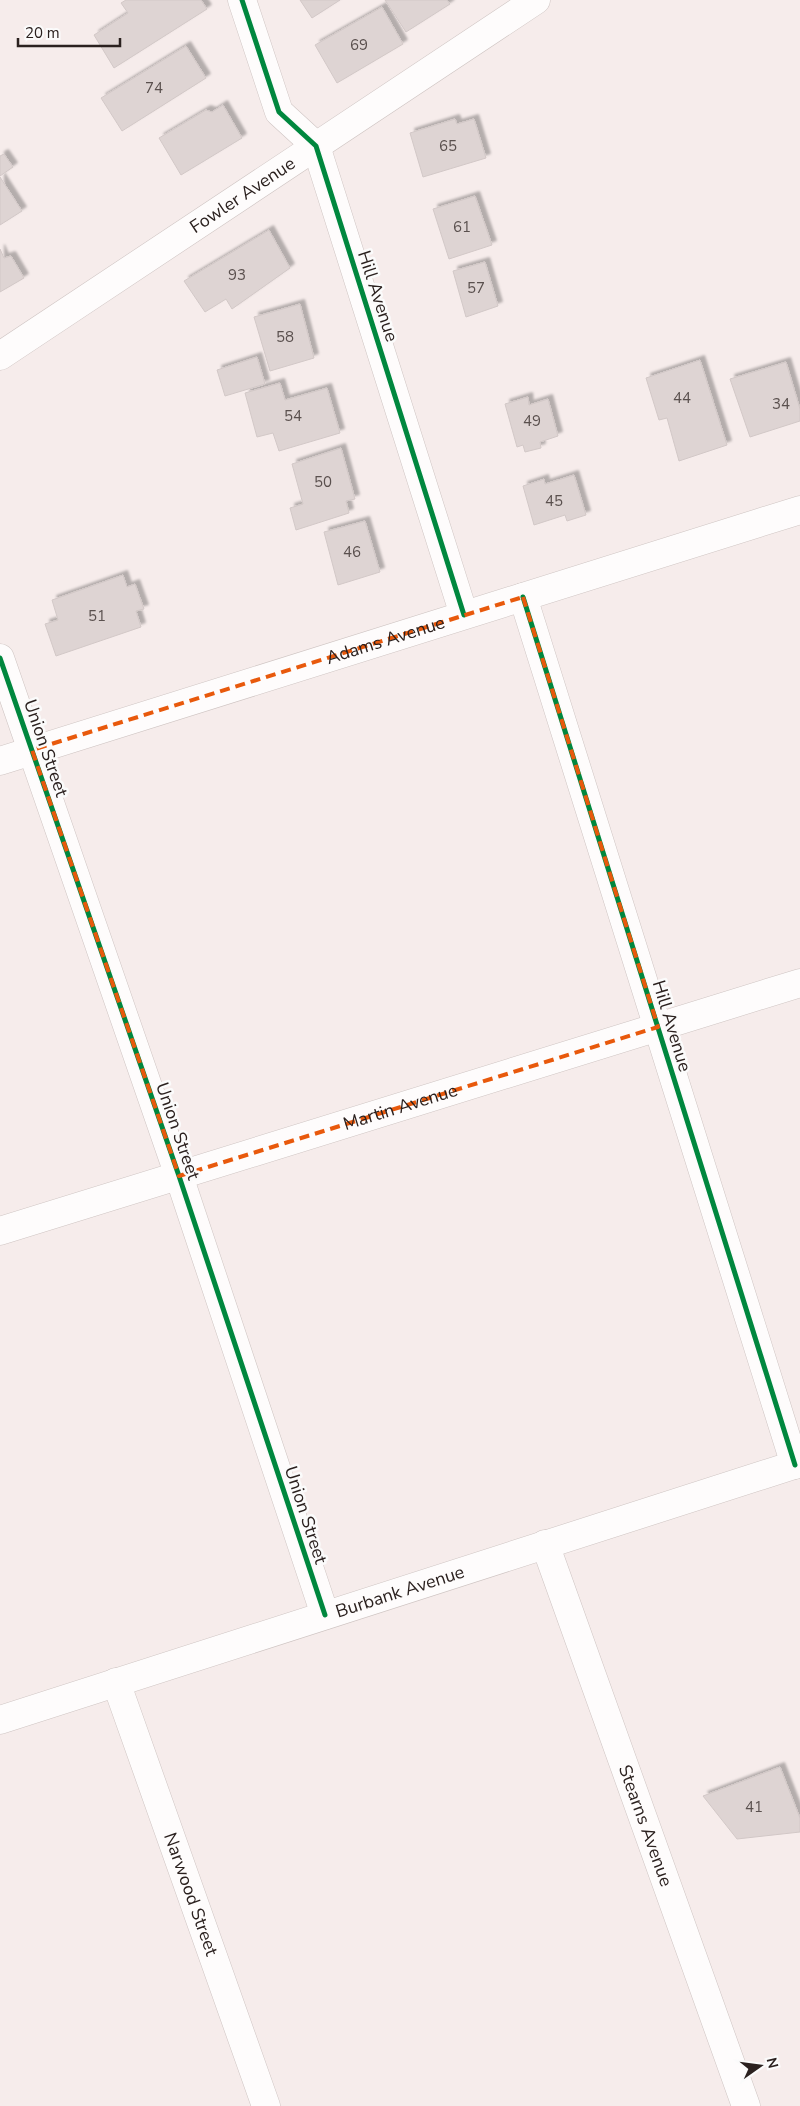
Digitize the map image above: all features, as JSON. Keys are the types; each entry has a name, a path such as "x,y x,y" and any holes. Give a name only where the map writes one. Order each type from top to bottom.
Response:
{"street":[{"name":"Hill Avenue","path":"242,0 279,112 316,146 464,616"},
{"name":"Fowler Avenue","path":"0,356 536,0"},
{"name":"Adams Avenue","path":"0,760 800,510"},
{"name":"Hill Avenue","path":"523,597 797,1464"},
{"name":"Union Street","path":"0,658 179,1176 325,1615"},
{"name":"Martin Avenue","path":"0,1231 800,983"},
{"name":"Burbank Avenue","path":"0,1720 797,1464"},
{"name":"Stearns Avenue","path":"545,1544 746,2106"},
{"name":"Narwood Street","path":"116,1682 266,2106"}],"highlighted area":[{"path":"523,597 658,1027 179,1176 32,750"}],"building":[{"path":"126,0 201,0 207,9 114,68 94,35 128,13 121,3"},
{"path":"300,0 340,0 312,18"},
{"path":"385,0 447,0 450,4 406,32"},
{"path":"382,7 403,44 337,83 315,45"},
{"path":"186,46 206,78 122,131 101,98"},
{"path":"223,105 242,138 181,175 159,138 206,110 212,112"},
{"path":"455,119 457,124 474,119 486,158 423,177 410,133"},
{"path":"4,154 13,167 0,176 0,156"},
{"path":"0,177 22,211 0,225"},
{"path":"475,196 492,245 449,259 433,209"},
{"path":"269,230 290,268 232,309 226,299 205,312 184,281"},
{"path":"0,249 4,258 11,256 24,278 0,292"},
{"path":"485,262 498,306 466,317 453,271"},
{"path":"300,304 314,358 270,371 254,317"},
{"path":"257,357 265,384 225,396 217,370"},
{"path":"700,360 727,445 679,461 667,418 659,420 646,378"},
{"path":"786,362 800,409 800,421 750,437 730,379"},
{"path":"280,383 285,400 327,388 340,433 279,451 273,433 257,437 245,393"},
{"path":"528,397 529,405 548,399 558,436 540,442 541,448 525,452 523,445 517,447 505,404"},
{"path":"341,448 355,499 346,501 349,513 296,530 290,508 303,504 292,464"},
{"path":"574,475 586,515 567,521 565,515 534,525 523,486 544,479 545,484"},
{"path":"365,521 380,572 338,585 324,532"},
{"path":"123,575 127,587 135,584 144,609 136,611 141,627 56,656 45,624 58,620 52,600"},
{"path":"780,1767 800,1818 800,1832 737,1839 703,1796"}],"cycle path":[{"path":"242,0 279,112 316,146 464,615"},
{"path":"523,597 795,1465"},
{"path":"0,658 179,1176 325,1615"}]}
